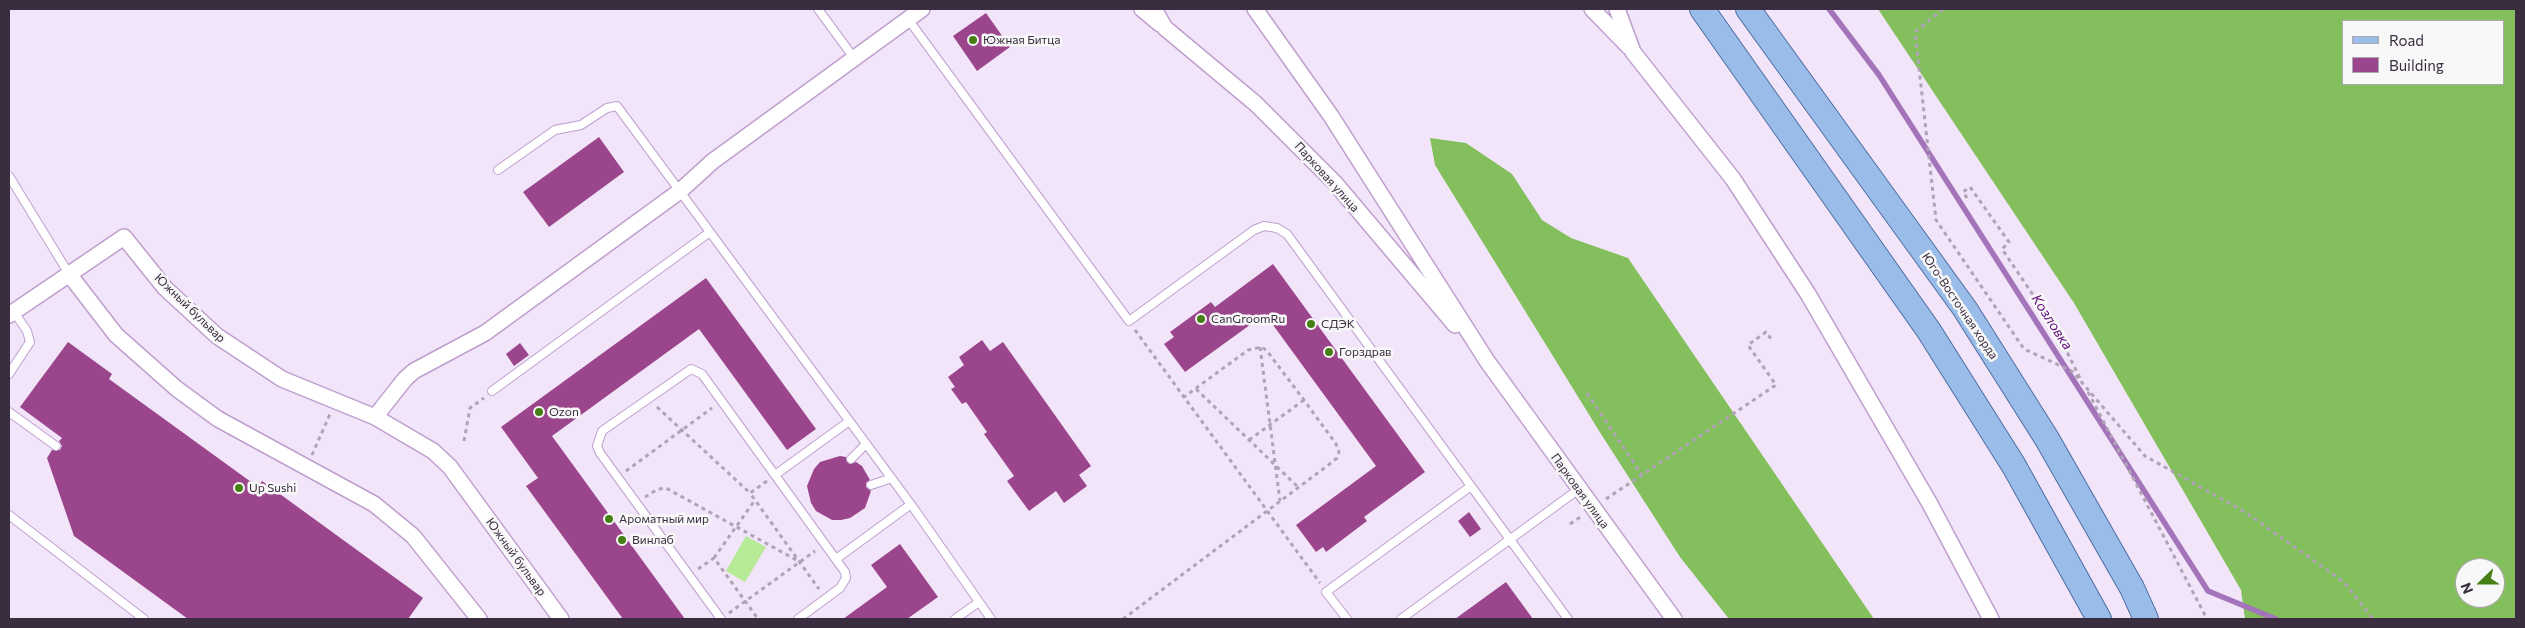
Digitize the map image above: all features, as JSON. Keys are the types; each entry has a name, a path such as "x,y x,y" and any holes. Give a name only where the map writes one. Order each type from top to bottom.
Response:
{"main road":[{"path":"1702,9 1929,331 2014,466 2099,619"},
{"name":"Юго-Восточная хорда","path":"1748,9 1965,309 2047,439 2132,588 2146,619"},
{"path":"2132,588 2150,619"}],"street":[{"path":"375,417 405,378 414,371 486,333 680,191 713,161 922,9"},
{"path":"1142,9 1165,28"},
{"name":"Парковая улица","path":"1154,9 1165,28 1256,104 1293,138 1335,183 1387,247 1487,362"},
{"name":"Парковая улица","path":"1255,9 1331,116 1487,362 1674,619"},
{"path":"1592,9 1634,52 1733,179 1808,294 1930,504 1991,619"},
{"path":"1617,9 1634,52"},
{"name":"Южный бульвар","path":"69,274 124,237 165,288 216,336 282,379 375,417 433,451 450,467 561,619"},
{"path":"11,313 69,274 116,335 177,389 218,419 374,504 413,536 480,619"}],"lane":[{"path":"818,9 854,58"},
{"path":"908,19 1129,321 1254,230 1264,226 1277,228 1287,234 1568,619"},
{"path":"498,170 554,130 581,125 612,105 622,110 991,619"},
{"path":"9,176 69,274"},
{"path":"492,391 710,232"},
{"path":"9,374 30,342 30,337 11,313"},
{"path":"721,619 600,453 598,438 602,431 691,369 702,374 845,572 846,578 840,588 798,619"},
{"path":"9,412 56,446"},
{"path":"775,475 848,422"},
{"path":"851,459 865,445"},
{"path":"871,484 889,478"},
{"path":"1346,619 1326,592 1471,486"},
{"path":"1401,619 1579,489"},
{"path":"836,558 910,505"},
{"path":"9,515 144,619"},
{"path":"955,619 979,602"}],"path":[{"path":"1943,9 1915,32 1936,220 2024,349 2072,371 2145,456 2245,512 2344,582 2373,619"},
{"path":"1967,198 1963,192 1970,187 2009,242 2002,249 2054,326 2208,619"},
{"path":"1129,321 1326,592"},
{"path":"1605,500 1776,385 1748,345 1766,332 1771,338"},
{"path":"1123,619 1331,463 1339,452 1336,444 1304,400 1267,351 1260,347 1248,350 1184,397"},
{"path":"1260,347 1280,501"},
{"path":"1196,389 1298,488"},
{"path":"464,441 470,408 492,391"},
{"path":"1587,393 1642,475"},
{"path":"648,398 750,493 826,598"},
{"path":"1249,440 1304,400"},
{"path":"618,477 722,401"},
{"path":"307,466 335,402"},
{"path":"750,493 775,475"},
{"path":"637,504 663,487 800,562"},
{"path":"689,576 714,558 755,500"},
{"path":"721,619 825,543"},
{"path":"714,558 758,619"}],"green space":[{"path":"1878,9 2516,9 2516,619 2245,619 2241,590 2074,303"},
{"path":"1430,138 1466,143 1512,174 1542,220 1571,238 1628,258 1874,619 1729,619 1680,557 1601,434 1435,165"},
{"path":"746,536 766,547 745,582 726,571"}],"building":[{"path":"986,13 1010,47 977,71 953,36"},
{"path":"599,137 624,172 549,227 523,192"},
{"path":"1273,264 1425,472 1364,517 1367,521 1326,552 1323,547 1316,552 1296,525 1376,466 1265,314 1185,372 1164,344 1174,337 1170,332 1211,302 1215,307"},
{"path":"706,278 816,429 787,450 699,329 552,436 685,619 623,619 526,486 538,478 501,427"},
{"path":"982,340 990,351 1003,342 1091,466 1079,475 1087,486 1064,503 1056,491 1029,511 1007,481 1014,476 984,434 987,432 966,402 962,404 951,389 955,387 948,377 964,365 959,357"},
{"path":"68,342 112,374 109,379 258,487 262,481 423,598 408,619 188,619 74,536 47,458 52,450 60,450 62,446 59,441 62,438 20,407"},
{"path":"520,343 529,355 514,366 506,354"},
{"path":"840,456 846,457 849,464 856,462 862,466 870,480 866,483 866,487 871,491 865,508 850,518 832,520 816,511 811,503 807,486 814,469 820,462"},
{"path":"1469,512 1481,529 1470,537 1458,521"},
{"path":"900,544 938,597 907,619 843,619 887,587 871,565"},
{"path":"1506,582 1533,619 1455,619"}],"waterway":[{"name":"Козловка","path":"1829,9 1879,75 2208,591 2276,619"}],"place":[{"name":"Южная Битца","path":"973,40"},
{"name":"CanGroomRu","path":"1201,319"},
{"name":"СДЭК","path":"1311,324"},
{"name":"Горздрав","path":"1329,352"},
{"name":"Ozon","path":"539,412"},
{"name":"Up Sushi","path":"239,488"},
{"name":"Ароматный мир","path":"609,519"},
{"name":"Винлаб","path":"622,540"}]}
